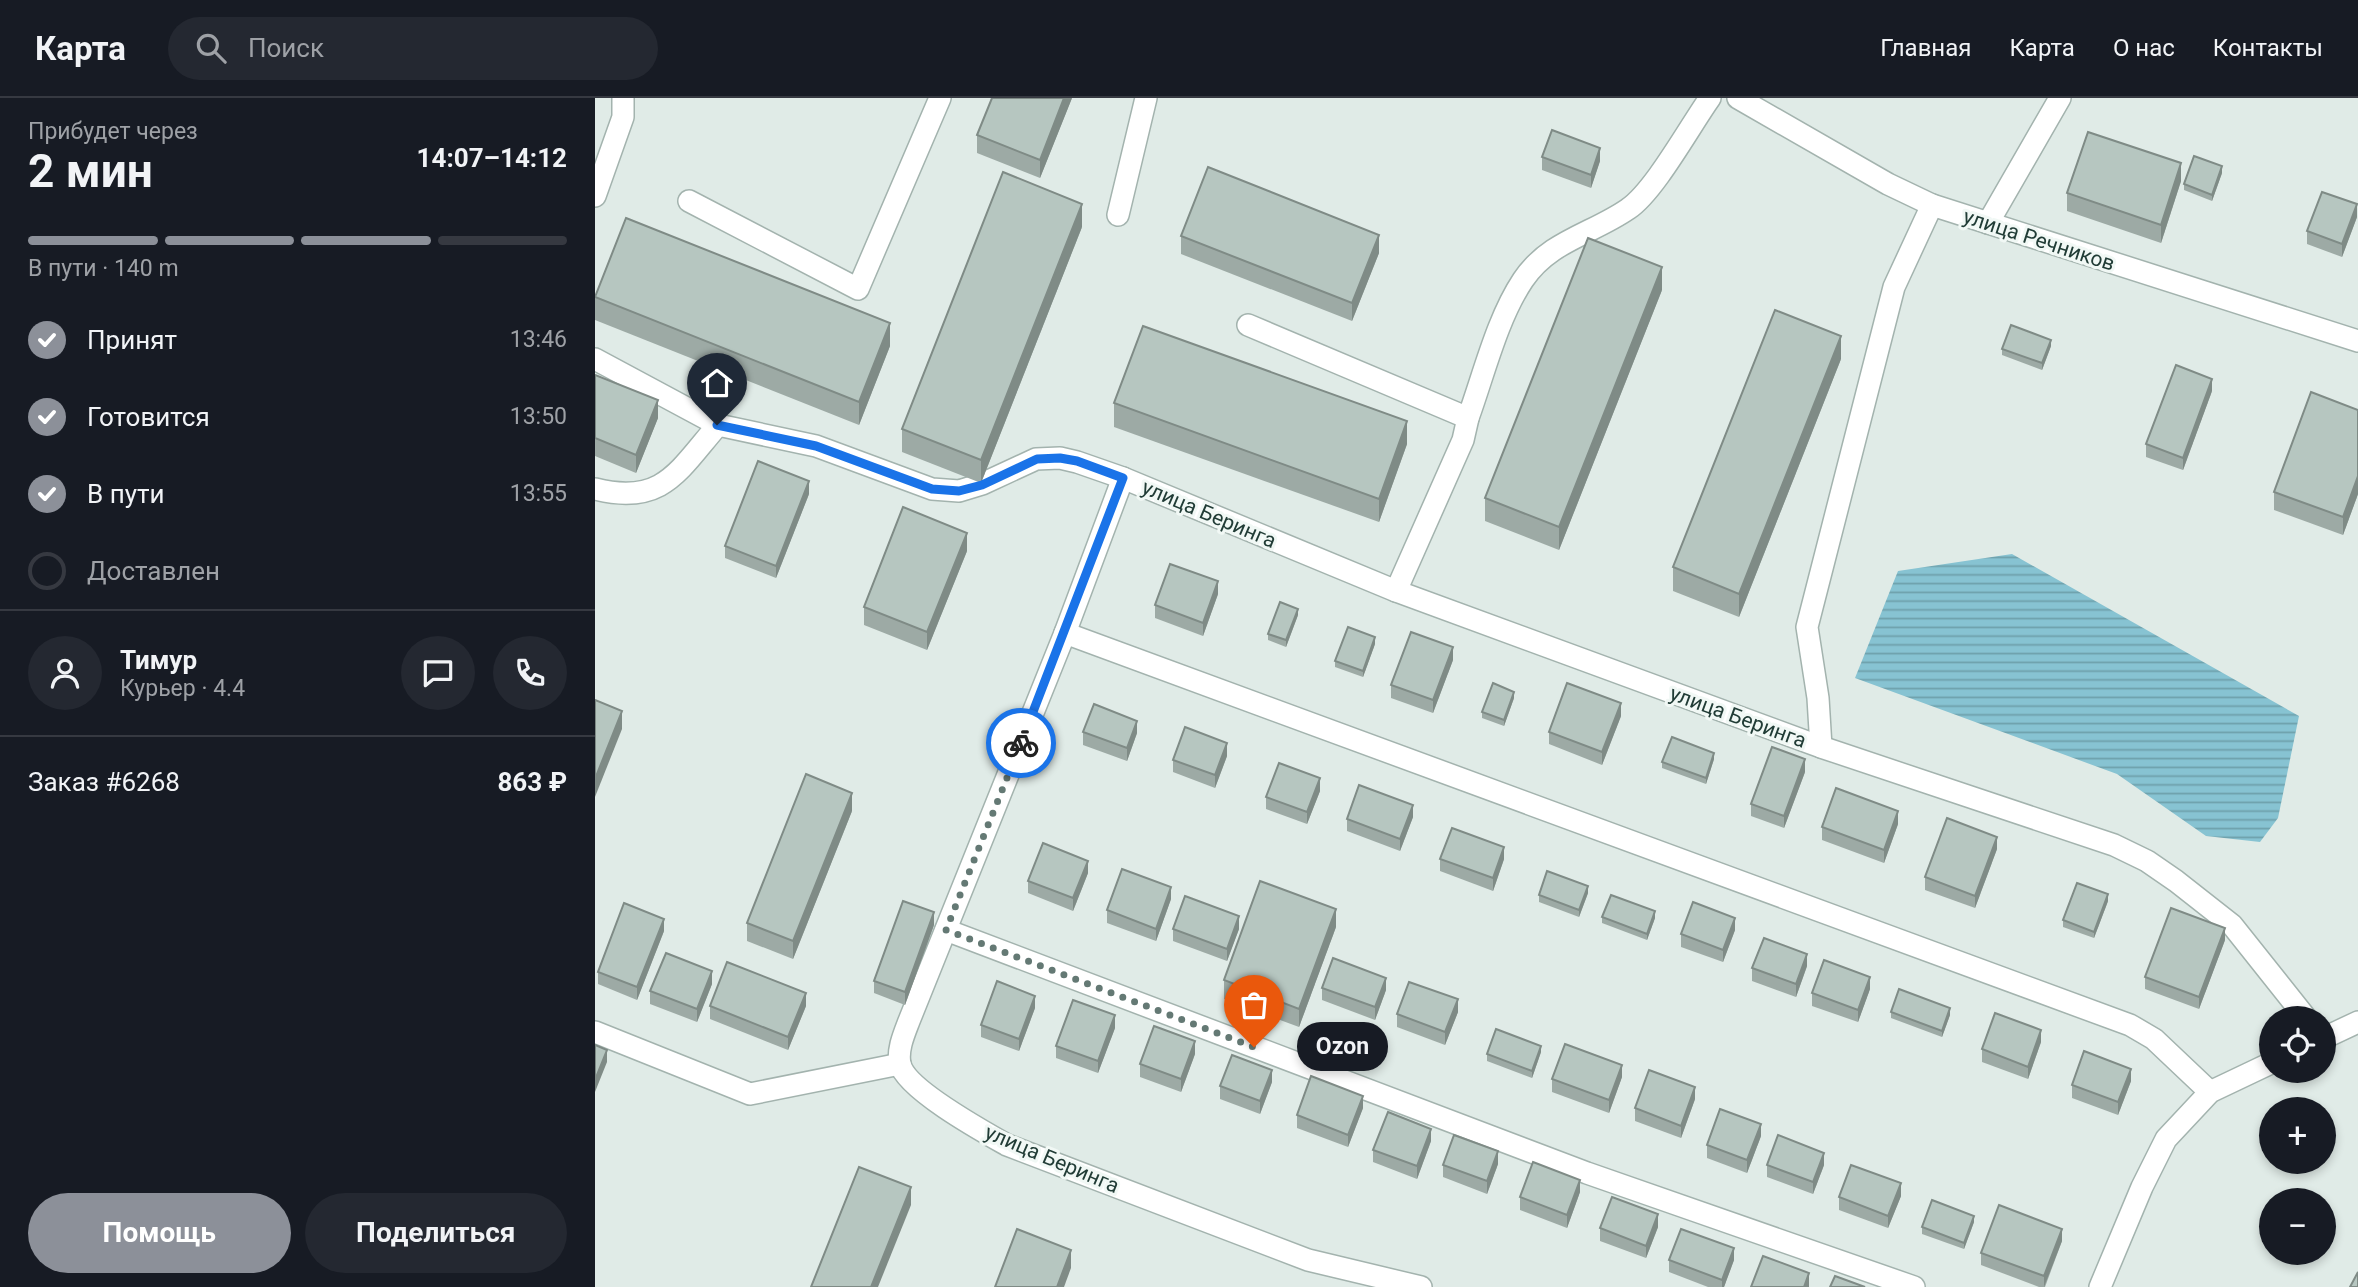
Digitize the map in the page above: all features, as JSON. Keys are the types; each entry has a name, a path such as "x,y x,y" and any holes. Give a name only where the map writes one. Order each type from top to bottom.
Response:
{"street":[{"path":"595,195 622,117 623,98"},
{"path":"689,201 858,289 940,98"},
{"path":"1118,215 1146,98"},
{"path":"1396,592 1463,440 1468,418 1508,307 1524,278 1562,242 1620,214 1644,195 1710,98"},
{"name":"улица Речников","path":"1738,98 1888,184 1932,205 2358,341"},
{"path":"1988,223 2060,98"},
{"path":"1821,747 1818,698 1807,627 1894,287 1932,205"},
{"path":"1248,325 1468,418"},
{"name":"улица Беринга","path":"595,359 717,425 816,446 932,489 959,491 982,485 1037,459 1060,458 1077,461 1396,592 1821,747 2114,845 2176,881 2232,925 2296,1006"},
{"path":"595,489 614,494 637,494 659,486 678,471 717,425"},
{"name":"улица Беринга","path":"1123,478 1065,633 909,1021 901,1045 900,1064 912,1082 962,1119 1007,1145 1308,1260 1421,1287"},
{"path":"1065,633 2130,1026 2154,1039 2210,1092"},
{"path":"946,930 1587,1173 1914,1287"},
{"path":"2336,1032 2358,1022"},
{"path":"595,1032 750,1094 900,1064"},
{"path":"2100,1287 2142,1187 2166,1139 2210,1092 2259,1069"}],"water":[{"path":"2012,554 2299,716 2278,818 2260,842 2206,836 2117,774 1855,678 1898,571"}],"building":[{"path":"992,98 1064,98 1040,160 977,135"},
{"path":"1552,130 1600,148 1591,175 1542,157"},
{"path":"2088,132 2181,163 2161,225 2067,193"},
{"path":"2194,156 2222,166 2212,195 2184,184"},
{"path":"1208,167 1379,235 1352,303 1181,236"},
{"path":"1003,172 1082,204 981,460 902,429"},
{"path":"2322,192 2357,204 2342,244 2307,231"},
{"path":"626,218 890,323 859,402 595,297"},
{"path":"1588,238 1662,267 1559,527 1485,498"},
{"path":"1775,310 1841,336 1739,594 1673,567"},
{"path":"2011,325 2051,340 2042,363 2002,349"},
{"path":"1143,326 1407,421 1379,499 1114,403"},
{"path":"2176,365 2212,379 2183,458 2146,444"},
{"path":"595,375 658,400 636,455 595,438"},
{"path":"2311,392 2358,410 2358,476 2343,517 2274,492"},
{"path":"758,461 809,481 776,566 725,546"},
{"path":"903,507 967,533 927,632 864,607"},
{"path":"1170,564 1218,581 1203,623 1155,605"},
{"path":"1280,602 1298,609 1286,640 1268,634"},
{"path":"1348,627 1375,637 1363,671 1335,661"},
{"path":"1411,632 1453,647 1433,700 1391,685"},
{"path":"1493,683 1514,692 1504,720 1482,712"},
{"path":"1567,683 1621,703 1602,752 1549,732"},
{"path":"595,700 622,711 595,779"},
{"path":"1094,704 1137,721 1127,748 1083,732"},
{"path":"1185,727 1227,743 1215,775 1173,760"},
{"path":"1672,737 1714,753 1706,778 1662,762"},
{"path":"1772,747 1805,759 1784,816 1751,804"},
{"path":"1279,763 1320,778 1307,812 1266,797"},
{"path":"806,774 852,793 793,941 747,923"},
{"path":"1359,785 1413,805 1400,839 1347,819"},
{"path":"1836,788 1898,811 1884,850 1822,827"},
{"path":"1947,818 1997,837 1975,896 1925,877"},
{"path":"1452,828 1504,847 1493,878 1440,859"},
{"path":"1043,843 1088,861 1073,898 1028,881"},
{"path":"1122,869 1171,887 1156,929 1107,910"},
{"path":"1547,871 1588,886 1579,910 1539,895"},
{"path":"1260,881 1336,909 1299,1009 1224,980"},
{"path":"2077,883 2108,894 2094,932 2063,920"},
{"path":"1611,895 1655,911 1647,934 1602,917"},
{"path":"1185,896 1239,916 1227,949 1173,929"},
{"path":"903,901 934,912 905,992 874,981"},
{"path":"1693,902 1735,918 1723,950 1681,934"},
{"path":"624,903 664,919 637,987 598,972"},
{"path":"2171,908 2225,928 2199,997 2145,977"},
{"path":"1764,938 1807,954 1796,984 1752,968"},
{"path":"666,953 712,971 697,1009 650,991"},
{"path":"1333,958 1386,978 1375,1007 1322,988"},
{"path":"1824,960 1870,977 1858,1010 1812,993"},
{"path":"727,962 806,993 788,1037 710,1006"},
{"path":"997,981 1035,996 1019,1039 981,1025"},
{"path":"1409,982 1458,999 1445,1032 1397,1014"},
{"path":"1899,989 1950,1008 1942,1031 1891,1012"},
{"path":"1073,1000 1115,1015 1098,1061 1056,1046"},
{"path":"1995,1013 2041,1030 2028,1067 1982,1049"},
{"path":"1154,1026 1195,1041 1181,1079 1140,1064"},
{"path":"1496,1029 1541,1046 1532,1071 1487,1054"},
{"path":"1565,1044 1622,1065 1609,1100 1552,1079"},
{"path":"595,1045 607,1050 595,1080"},
{"path":"2084,1051 2131,1069 2118,1102 2072,1085"},
{"path":"1232,1055 1272,1070 1260,1101 1220,1086"},
{"path":"1649,1070 1695,1087 1681,1126 1635,1108"},
{"path":"1311,1076 1363,1096 1348,1135 1297,1115"},
{"path":"1720,1109 1761,1124 1747,1160 1707,1145"},
{"path":"1388,1112 1431,1129 1417,1166 1373,1150"},
{"path":"1454,1135 1498,1151 1487,1181 1443,1165"},
{"path":"1778,1135 1824,1153 1813,1182 1767,1165"},
{"path":"1533,1162 1580,1180 1567,1215 1520,1197"},
{"path":"1851,1165 1901,1183 1888,1216 1839,1197"},
{"path":"859,1167 911,1187 871,1287 811,1287"},
{"path":"1612,1197 1658,1214 1646,1246 1600,1228"},
{"path":"1932,1200 1974,1216 1964,1243 1922,1227"},
{"path":"1999,1205 2062,1229 2044,1276 1981,1253"},
{"path":"1017,1229 1071,1250 1057,1287 995,1287"},
{"path":"1681,1229 1734,1248 1722,1280 1669,1260"},
{"path":"1763,1256 1809,1273 1804,1287 1751,1287"},
{"path":"2358,1272 2358,1287 2350,1287"},
{"path":"1835,1276 1865,1287 1830,1287"}],"way so far":[{"path":"1021,743 946,930 1254,1047"}],"place":[{"name":"Ozon","path":"1254,1047"}],"route":[{"path":"717,425 816,446 932,489 959,491 982,485 1037,459 1060,458 1077,461 1123,478 1021,743"}]}
